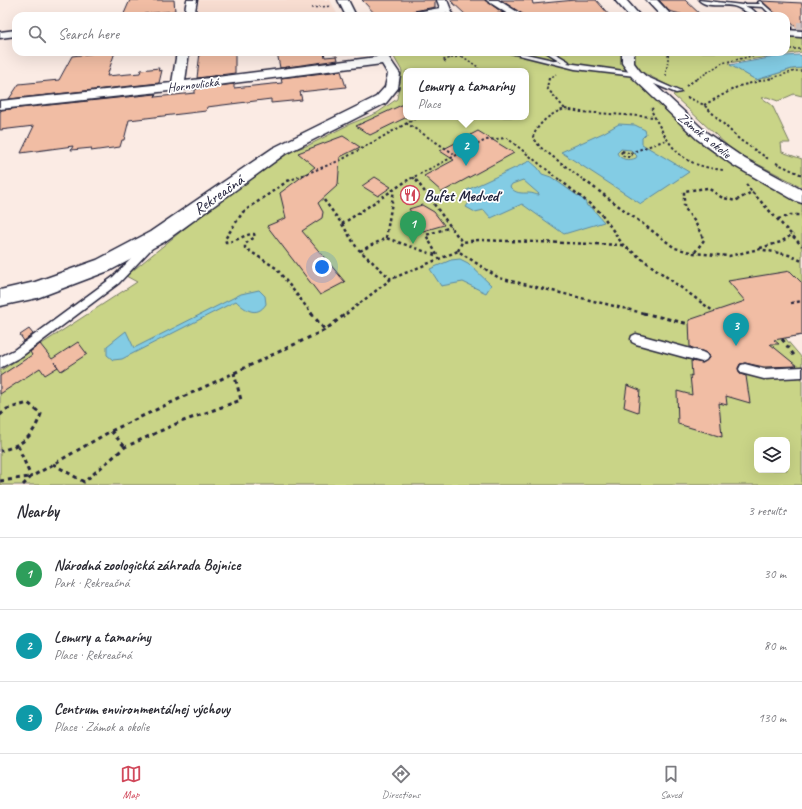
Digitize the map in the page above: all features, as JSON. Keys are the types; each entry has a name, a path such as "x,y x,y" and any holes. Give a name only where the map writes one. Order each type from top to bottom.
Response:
{"street":[{"path":"190,12 192,0"},
{"path":"343,0 349,12"},
{"path":"491,0 512,12"},
{"path":"620,0 631,12"},
{"path":"651,0 663,12"},
{"path":"429,12 447,8"},
{"path":"0,35 12,34"},
{"path":"178,86 182,56"},
{"name":"Hornoulická","path":"0,105 178,86 383,56"},
{"name":"Rekreačná","path":"0,298 38,290 104,265 157,237 279,151 381,100 391,88 394,74 383,56"},
{"name":"Zámok a okolie","path":"628,56 628,63 636,74 671,94 702,136 739,162 802,196"}],"lane":[{"path":"701,0 704,3 764,6"},
{"path":"757,0 771,12"},
{"path":"735,4 753,12"},
{"path":"527,56 574,67 636,74"},
{"path":"556,56 574,67"},
{"path":"0,364 18,353 116,280 157,237"},
{"path":"636,339 702,357"},
{"path":"745,369 764,374 802,372"}],"path":[{"path":"311,8 333,6"},
{"path":"790,49 802,49"},
{"path":"446,62 443,60 462,56 478,68"},
{"path":"725,170 711,169 692,164 673,150 666,140 651,110 671,94 680,90 722,62 750,56"},
{"path":"565,109 554,98 548,88 549,78 574,67"},
{"path":"704,105 739,86 763,81 795,71 802,71"},
{"path":"671,94 704,105 740,140 773,162 802,175"},
{"path":"654,117 581,112 565,109 555,112 536,128 533,137 540,147 675,248 694,253 730,256 780,242 793,234"},
{"path":"325,330 276,268 245,248 246,244 255,237 254,234 249,233 231,242 226,242 225,239 243,212 290,180 340,160 412,120"},
{"path":"406,123 456,155"},
{"path":"342,224 413,177 486,140 507,138 601,213 623,245 712,311"},
{"path":"632,152 632,156 628,157 621,154 625,151 632,152 666,140"},
{"path":"413,177 462,242"},
{"path":"694,253 704,240 695,222 684,207 684,191 708,188 721,197 735,201 752,192 793,234 802,246"},
{"path":"386,238 394,190"},
{"path":"324,200 360,251 391,279"},
{"path":"778,219 791,215 802,215"},
{"path":"439,257 426,235 450,227"},
{"path":"360,251 386,238 439,257"},
{"path":"462,242 479,240 623,245"},
{"path":"23,485 31,477 111,431 325,330 391,279 439,257 458,251 462,242"},
{"path":"759,249 789,255 802,261"},
{"path":"458,251 499,278 689,324"},
{"path":"791,303 802,301"},
{"path":"782,339 792,353"},
{"path":"53,464 84,482 125,447 178,423 241,400 234,373"},
{"path":"0,415 7,409 28,404 41,414 35,431 18,446 0,451"},
{"path":"111,431 125,447"},
{"path":"18,446 31,477"},
{"path":"0,481 31,477"}],"shaded area":[{"path":"199,0 330,0 336,12 198,12"}],"green space":[{"path":"790,37 802,38 802,52 790,54"},
{"path":"393,56 775,56 728,63 756,80 792,69 802,68 802,96 794,94 778,101 767,97 762,98 772,105 790,143 781,143 782,152 802,159 802,187 740,155 730,148 673,95 679,91 642,72 633,76 702,141 802,200 802,335 785,338 802,358 802,485 0,485 0,371 137,282 126,276 200,216 291,151 309,145 350,124 377,113 397,99 402,71"}],"water":[{"path":"802,56 802,68 792,69 756,80 730,65 775,57"},
{"path":"619,124 635,125 645,130 646,134 642,138 642,144 689,172 641,204 561,152","holes":["621,149 631,150 637,156 636,158 625,159 620,157 617,153"]},
{"path":"530,161 542,174 551,177 585,201 587,206 592,208 604,222 564,234 522,204 491,218 484,210 475,212 466,207 473,197 465,191","holes":["523,180 539,194 519,193 510,187 512,184"]},
{"path":"460,259 468,263 491,285 486,293 463,282 441,286 430,269 451,260"},
{"path":"259,290 265,296 266,304 259,311 255,312 247,310 236,301 122,359 113,360 107,355 107,346 126,331 134,348 241,294"}],"building":[{"path":"130,0 174,0 175,11 125,12"},
{"path":"362,0 435,0 435,7 409,12 373,12"},
{"path":"450,0 485,0 502,12 463,12"},
{"path":"501,0 532,0 533,4 575,0 596,0 606,12 519,12"},
{"path":"659,0 685,0 698,12 673,12 669,11"},
{"path":"762,1 802,3 802,30 798,29 790,22 790,12 774,12"},
{"path":"72,56 114,56 107,76 140,73 141,70 159,68 158,71 162,70 159,83 9,99 19,84 59,80"},
{"path":"200,56 235,56 235,73 197,78"},
{"path":"278,56 337,56 338,60 280,68"},
{"path":"341,71 346,87 300,92 302,100 271,103 271,99 207,107 206,111 129,120 124,140 122,140 120,147 91,151 92,148 71,150 73,146 21,153 34,126 0,130 1,110 156,94 155,97 195,93 195,89 234,84 234,88 282,83 281,78"},
{"path":"403,104 403,119 370,135 356,126"},
{"path":"478,131 514,153 442,192 424,176 454,160 440,151"},
{"path":"343,136 360,147 340,157 338,185 318,203 323,212 322,218 302,231 345,282 320,295 267,226 286,218 280,193 315,167 298,153"},
{"path":"375,177 391,187 378,196 362,186"},
{"path":"422,205 434,212 444,225 423,231 409,209"},
{"path":"790,271 802,283 802,335 774,340 779,344 770,344 797,366 764,367 745,363 740,364 738,368 740,374 746,376 750,403 726,396 727,405 719,403 722,437 678,424 677,391 692,395 690,375 692,376 691,361 703,363 709,358 707,353 690,347 689,320 745,301 728,281"},
{"path":"29,329 33,334 24,341 20,335"},
{"path":"78,342 87,354 61,371 58,367 45,375 40,368 0,394 0,376 32,355 30,352 40,344 52,359"},
{"path":"627,385 640,390 638,412 624,407"}],"tunnel":[{"path":"797,28 802,28"}],"place":[{"name":"Lemury a tamaríny","path":"466,166"},
{"name":"Bufet Medveď","path":"410,195"},
{"name":"Národná zoologická záhrada Bojnice","path":"413,244"},
{"name":"Centrum environmentálnej výchovy","path":"736,346"}]}
